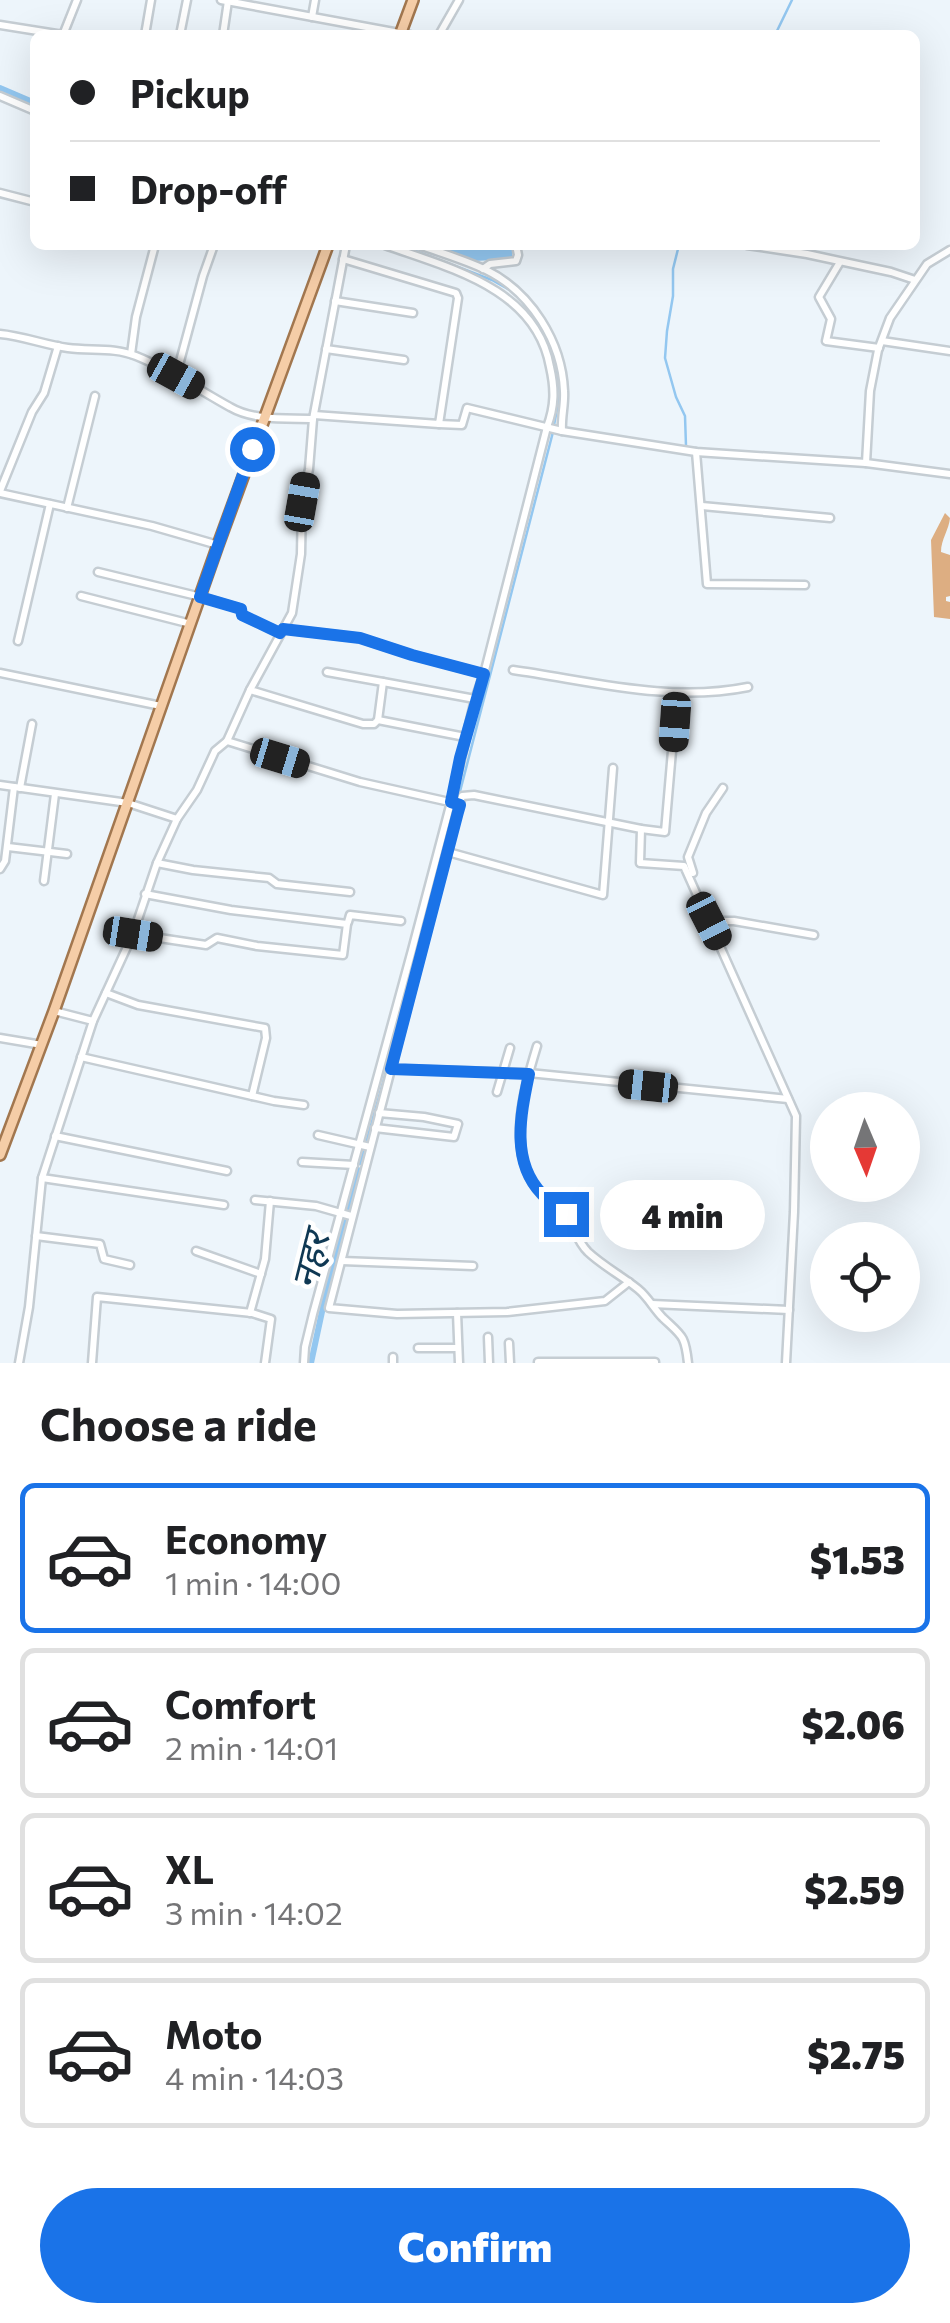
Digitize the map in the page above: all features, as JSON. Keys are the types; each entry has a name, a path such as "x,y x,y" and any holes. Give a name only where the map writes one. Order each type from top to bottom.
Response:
{"main road":[{"path":"405,30 413,0"},
{"path":"0,1155 5,1129 42,1045 326,250"}],"street":[{"path":"65,30 76,0"},
{"path":"146,30 151,0"},
{"path":"181,30 187,0"},
{"path":"223,30 225,0 382,30"},
{"path":"312,17 315,0"},
{"path":"442,30 459,0"},
{"path":"0,26 32,30"},
{"path":"0,96 30,109"},
{"path":"0,193 30,201"},
{"path":"131,354 136,317 155,250"},
{"path":"176,376 212,250"},
{"path":"19,1363 30,1307 42,1178 93,1021 133,934 177,819 197,790 215,751 227,741 292,613 314,417 345,250"},
{"path":"399,250 457,271 510,298 541,338 549,359 554,409 465,736 448,852 329,1308 384,1313 508,1312 604,1301 629,1282"},
{"path":"432,250 483,269 524,298 552,340 564,393 562,430"},
{"path":"483,269 485,265 516,261 517,250"},
{"path":"780,250 915,280"},
{"path":"866,462 870,391 890,318 926,264 950,250"},
{"path":"343,259 456,293 440,424"},
{"path":"840,262 820,297 830,319 826,341 950,351"},
{"path":"335,300 413,312"},
{"path":"0,334 58,346 131,354 231,408 264,417 462,425 467,408 562,430 696,452 866,462 950,474"},
{"path":"58,346 44,393 32,412 0,492 218,545"},
{"path":"326,349 404,360"},
{"path":"68,508 95,396"},
{"path":"696,452 707,584 805,584"},
{"path":"18,641 50,504"},
{"path":"702,506 830,518"},
{"path":"98,572 241,609 242,615 282,631 360,638 484,674"},
{"path":"81,596 191,624"},
{"path":"513,670 631,690 724,692 748,687"},
{"path":"327,672 475,699"},
{"path":"0,673 162,706"},
{"path":"250,690 374,724 378,720 383,682"},
{"path":"304,1363 313,1314 454,803 462,796 474,795 666,832 677,693"},
{"path":"378,720 465,736"},
{"path":"0,869 6,861 32,724"},
{"path":"227,741 360,782 454,803"},
{"path":"448,852 604,895 613,768"},
{"path":"0,785 128,802 177,819"},
{"path":"694,873 688,857 706,813 723,788"},
{"path":"44,882 55,794"},
{"path":"641,829 640,863 684,866 796,1116 786,1363"},
{"path":"8,847 68,854"},
{"path":"157,863 350,892"},
{"path":"133,934 206,945 217,938 343,955 347,924 146,894"},
{"path":"348,922 350,916 401,921"},
{"path":"709,921 734,921 814,935"},
{"path":"106,994 138,1004 266,1028 252,1096"},
{"path":"54,1012 93,1021"},
{"path":"0,1038 42,1045"},
{"path":"538,1046 520,1118 526,1172 541,1194 566,1214 575,1238 590,1254 629,1282 682,1335 688,1363"},
{"path":"496,1092 510,1048"},
{"path":"81,1056 304,1105"},
{"path":"391,1069 503,1072 788,1099"},
{"path":"375,1128 454,1137 458,1124 379,1113"},
{"path":"318,1135 370,1147"},
{"path":"55,1136 227,1171"},
{"path":"302,1162 354,1165"},
{"path":"42,1178 224,1205"},
{"path":"256,1200 316,1206 352,1216"},
{"path":"250,1313 269,1231 270,1201"},
{"path":"36,1236 100,1244 104,1259 130,1265"},
{"path":"196,1252 261,1274"},
{"path":"342,1262 473,1266"},
{"path":"92,1363 97,1297 250,1313 271,1319 265,1363"},
{"path":"652,1304 788,1310"},
{"path":"458,1313 459,1363"},
{"path":"488,1336 489,1363"},
{"path":"509,1344 510,1363"},
{"path":"418,1348 458,1348"},
{"path":"538,1362 655,1362"}],"shaded area":[{"path":"945,513 950,518 941,552 950,555 950,596 946,601 950,602 950,619 934,617 931,540"}],"water":[{"path":"513,250 512,259 475,261 449,251"}],"waterway":[{"path":"777,30 792,0"},
{"name":"नहर","path":"0,88 30,101"},
{"path":"413,250 492,280 515,293"},
{"path":"678,250 665,358 685,416 686,446"},
{"path":"523,303 546,335 554,356"},
{"path":"554,425 560,394 556,363"},
{"path":"449,834 553,432"},
{"path":"360,1164 407,997"},
{"name":"नहर","path":"311,1363 358,1170"}],"route":[{"path":"252,449 200,597 241,609 242,615 280,633 283,629 360,638 484,674 451,802 460,805 391,1069 529,1074 520,1118 526,1172 541,1194 566,1214"}]}
